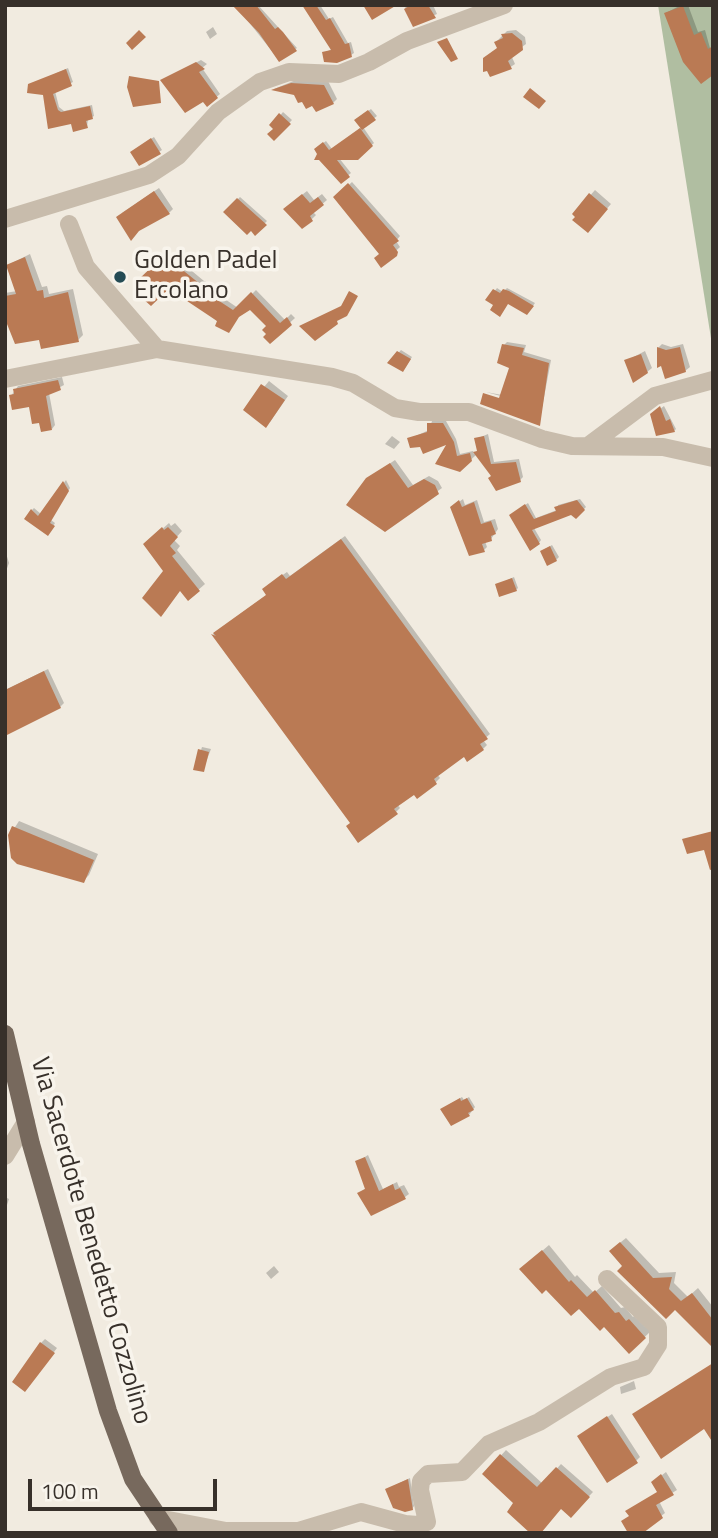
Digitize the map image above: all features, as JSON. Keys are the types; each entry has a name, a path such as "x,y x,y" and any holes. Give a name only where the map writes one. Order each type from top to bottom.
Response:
{"main road":[{"name":"Via Sacerdote Benedetto Cozzolino","path":"5,1034 26,1122 108,1411 133,1479 169,1533"}],"street":[{"path":"5,219 149,175 178,156 218,112 260,82 289,72 339,74 369,62 407,41 504,5"},
{"path":"69,224 86,267 157,349"},
{"path":"5,379 157,349 332,377 353,383 395,408 419,412 468,412 542,439 588,446 663,447 713,458"},
{"path":"588,446 655,396 713,380"},
{"path":"5,1157 26,1122"},
{"path":"158,1518 226,1531 298,1531 361,1512 425,1528 426,1511 420,1490 421,1480 428,1474 462,1472 489,1444 539,1422 611,1377 644,1367 658,1345 658,1327 607,1279"}],"green space":[{"path":"658,5 713,5 713,351"}],"building":[{"path":"232,5 256,5 275,29 278,27 283,32 297,51 279,62 259,33"},
{"path":"302,5 316,5 326,20 330,18 345,44 349,43 352,57 337,63 324,62 322,52 331,50"},
{"path":"363,5 397,5 372,20"},
{"path":"411,5 428,5 436,18 413,27 404,9"},
{"path":"683,6 694,35 701,32 708,49 713,46 713,75 701,84 683,62 664,13"},
{"path":"139,30 146,37 132,50 126,43"},
{"path":"512,33 522,41 523,50 508,61 512,69 490,77 487,71 483,72 483,58 497,48 494,42 503,38 501,34"},
{"path":"447,38 458,59 451,62 437,42"},
{"path":"196,62 205,69 199,72 218,98 207,107 203,102 185,113 160,80"},
{"path":"66,69 72,86 53,94 58,110 61,112 90,106 93,119 86,121 88,128 73,132 71,124 48,129 43,95 27,93 28,84"},
{"path":"129,76 159,81 161,103 133,107 127,87"},
{"path":"291,83 324,85 334,104 316,112 312,106 306,109 302,102 298,103 294,95 271,90"},
{"path":"530,88 546,101 539,109 523,97"},
{"path":"368,110 376,120 362,130 354,120"},
{"path":"279,113 291,124 274,141 267,134 273,129 269,125"},
{"path":"360,128 373,146 358,160 337,160 350,177 341,184 319,160 314,160 317,154 314,149 323,142 329,150"},
{"path":"151,138 161,154 139,166 130,152"},
{"path":"348,183 399,241 393,245 398,252 397,256 381,268 374,258 379,254 333,197"},
{"path":"154,191 170,214 139,231 131,241 116,217"},
{"path":"589,193 608,209 588,233 572,220 575,217 572,214"},
{"path":"302,194 310,203 318,197 324,205 310,216 313,221 302,229 283,209"},
{"path":"237,198 267,225 255,236 251,231 247,235 223,212"},
{"path":"164,255 200,284 214,291 210,295 233,310 251,292 280,323 287,317 292,325 270,344 263,337 266,334 262,330 266,326 250,310 239,317 229,333 215,326 217,321 187,301 189,299 172,286 151,306 134,291 139,285 137,281"},
{"path":"25,257 37,291 43,290 44,298 68,292 79,342 41,349 39,340 15,344 5,319 5,296 16,294 6,265"},
{"path":"493,289 500,293 503,289 509,291 534,306 527,315 508,304 500,317 490,310 493,305 485,300"},
{"path":"349,291 358,296 347,316 337,321 338,324 315,341 299,326 341,306"},
{"path":"502,344 524,348 522,355 549,363 540,426 480,404 483,393 499,398 509,368 497,363"},
{"path":"657,347 666,350 680,347 686,372 665,379 661,366 657,368"},
{"path":"397,351 411,359 403,372 387,363"},
{"path":"641,354 648,373 633,383 624,360"},
{"path":"58,380 61,390 46,396 52,430 41,432 39,423 32,424 29,407 12,410 9,395 14,394 13,389"},
{"path":"261,384 285,400 266,428 243,410"},
{"path":"660,406 666,421 670,419 675,432 656,436 650,414"},
{"path":"427,423 443,423 454,442 457,456 470,453 472,461 460,472 435,464 446,445 423,454 420,447 410,448 407,438 427,432"},
{"path":"484,436 491,464 516,462 521,482 496,491 488,478 491,476 473,452 477,451 474,438"},
{"path":"390,463 408,488 424,479 435,485 439,494 385,532 346,505 366,478"},
{"path":"63,481 69,491 50,523 55,526 48,536 24,519 31,509 38,516"},
{"path":"459,500 462,507 474,502 481,524 491,521 496,534 491,536 492,541 482,544 485,552 469,556 450,507"},
{"path":"577,500 585,510 576,519 571,515 532,530 540,544 530,551 509,515 525,504 534,519 556,511 554,507"},
{"path":"162,527 164,530 168,527 178,537 170,546 176,553 172,556 200,591 188,601 180,591 161,617 142,598 163,571 143,544"},
{"path":"341,539 488,739 480,744 484,750 467,762 464,757 434,779 437,784 417,799 414,795 394,809 398,814 358,843 346,826 350,823 211,634 216,636 213,633 266,595 262,589 282,574 286,579"},
{"path":"550,546 557,561 547,566 540,551"},
{"path":"512,578 517,591 499,597 495,584"},
{"path":"44,671 61,708 5,736 5,690"},
{"path":"198,749 209,752 204,772 193,770"},
{"path":"12,826 94,860 84,883 17,864 11,858 8,835"},
{"path":"713,831 713,869 710,870 704,850 687,854 682,839"},
{"path":"460,1098 461,1101 467,1098 474,1110 468,1113 470,1116 451,1126 440,1109"},
{"path":"365,1157 379,1191 393,1184 395,1190 400,1188 406,1199 371,1216 357,1193 365,1189 355,1161"},
{"path":"620,1242 653,1278 672,1277 669,1289 681,1301 692,1293 713,1320 713,1348 675,1310 666,1319 617,1271 622,1266 609,1251"},
{"path":"542,1250 569,1282 571,1280 587,1297 595,1290 615,1313 619,1312 626,1321 629,1319 646,1338 629,1354 604,1327 600,1331 579,1309 571,1316 546,1290 542,1294 519,1269"},
{"path":"40,1342 55,1353 25,1392 12,1382"},
{"path":"713,1363 713,1443 704,1429 661,1459 632,1414"},
{"path":"607,1416 638,1463 607,1483 577,1436"},
{"path":"500,1454 537,1487 556,1467 590,1497 571,1518 561,1509 541,1533 530,1533 507,1512 513,1503 482,1474"},
{"path":"661,1474 674,1495 656,1505 663,1518 643,1533 628,1533 621,1521 629,1516 625,1511 657,1492 651,1482"},
{"path":"408,1479 413,1510 405,1512 393,1508 385,1489"}],"place":[{"name":"Golden Padel Ercolano","path":"120,277"}]}
